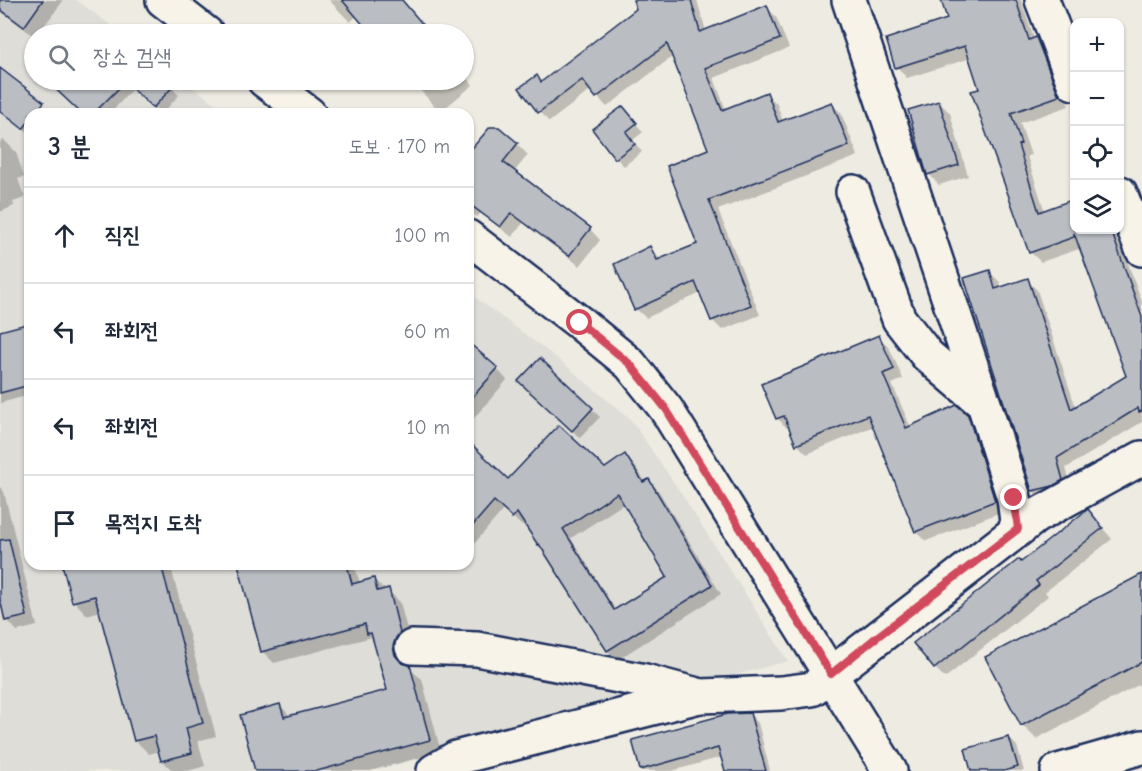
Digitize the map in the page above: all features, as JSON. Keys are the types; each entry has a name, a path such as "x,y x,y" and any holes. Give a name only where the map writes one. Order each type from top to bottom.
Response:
{"street":[{"path":"163,0 194,24"},
{"path":"849,0 984,404 1014,498 1018,529"},
{"path":"1042,0 1070,73"},
{"path":"277,90 301,108"},
{"path":"853,192 899,319 927,355 984,404"},
{"path":"1124,205 1142,249"},
{"path":"474,242 630,364 666,409 890,771"},
{"path":"434,771 456,758 701,696 781,693 812,689 1036,516 1142,458"},
{"path":"412,647 477,649 645,681 701,696"},
{"path":"1058,771 1142,747"}],"shaded area":[{"path":"0,0 76,0 109,24 24,24 24,90 197,90 221,108 24,108 24,570 474,570 474,296 558,359 631,420 681,493 788,661 371,771 0,771"}],"building":[{"path":"0,0 43,0 24,27 0,9"},
{"path":"342,0 402,0 422,24 362,24"},
{"path":"633,0 691,0 700,32 767,5 780,39 705,68 722,110 767,92 778,122 832,102 849,146 709,200 751,305 711,321 695,282 634,310 614,264 650,246 657,260 697,244 667,166 708,149 667,44 596,98 582,80 538,113 519,88 537,75 541,82 636,9"},
{"path":"941,0 1016,0 1029,40 1036,37 1059,96 1011,113 1021,144 1018,145 1039,212 1070,200 1070,234 1074,234 1074,237 1029,253 971,91 979,89 965,46 895,68 886,39 947,19"},
{"path":"0,68 24,87 24,90 28,90 44,102 40,108 24,108 23,129 0,111"},
{"path":"57,90 117,90 99,108 76,108"},
{"path":"134,90 170,90 153,108"},
{"path":"939,101 959,165 927,175 908,110"},
{"path":"623,106 637,123 626,132 635,144 615,159 592,129"},
{"path":"490,127 499,127 518,143 503,162 591,228 569,256 511,213 500,227 474,208 474,146"},
{"path":"1074,234 1112,234 1142,317 1142,411 1139,412 1138,408 1057,458 1063,480 1053,486 1032,491 964,278 990,270 995,289 1028,278 1071,409 1126,376"},
{"path":"24,325 24,387 0,393 0,331"},
{"path":"879,335 894,369 883,374 906,428 957,405 968,415 995,501 915,532 868,415 796,445 784,416 776,419 761,384"},
{"path":"474,347 498,368 474,395"},
{"path":"540,358 593,408 572,431 518,381"},
{"path":"559,425 605,468 625,454 643,482 649,479 712,585 607,651 517,513 512,518 494,501 474,524 474,447 508,479","holes":["617,493 667,577 614,610 563,529"]},
{"path":"1088,509 1103,528 1036,581 1039,585 934,669 913,643 1019,559 1021,562"},
{"path":"9,539 27,616 5,621 0,599 0,540"},
{"path":"64,570 163,570 203,723 186,728 192,753 161,761 154,736 134,741 95,596 72,602"},
{"path":"240,570 348,570 352,584 374,578 377,591 389,588 400,633 393,646 395,655 402,663 410,665 430,740 317,771 255,771 240,715 280,704 284,717 387,690 371,633 367,634 365,624 261,652"},
{"path":"1142,574 1142,662 1021,726 985,657"},
{"path":"750,713 766,771 725,771 718,748 640,770 632,740 727,714"},
{"path":"1009,737 1018,767 1004,771 971,771 965,749"}],"route":[{"path":"580,323 630,364 666,409 831,674 1018,529 1014,498"}]}
